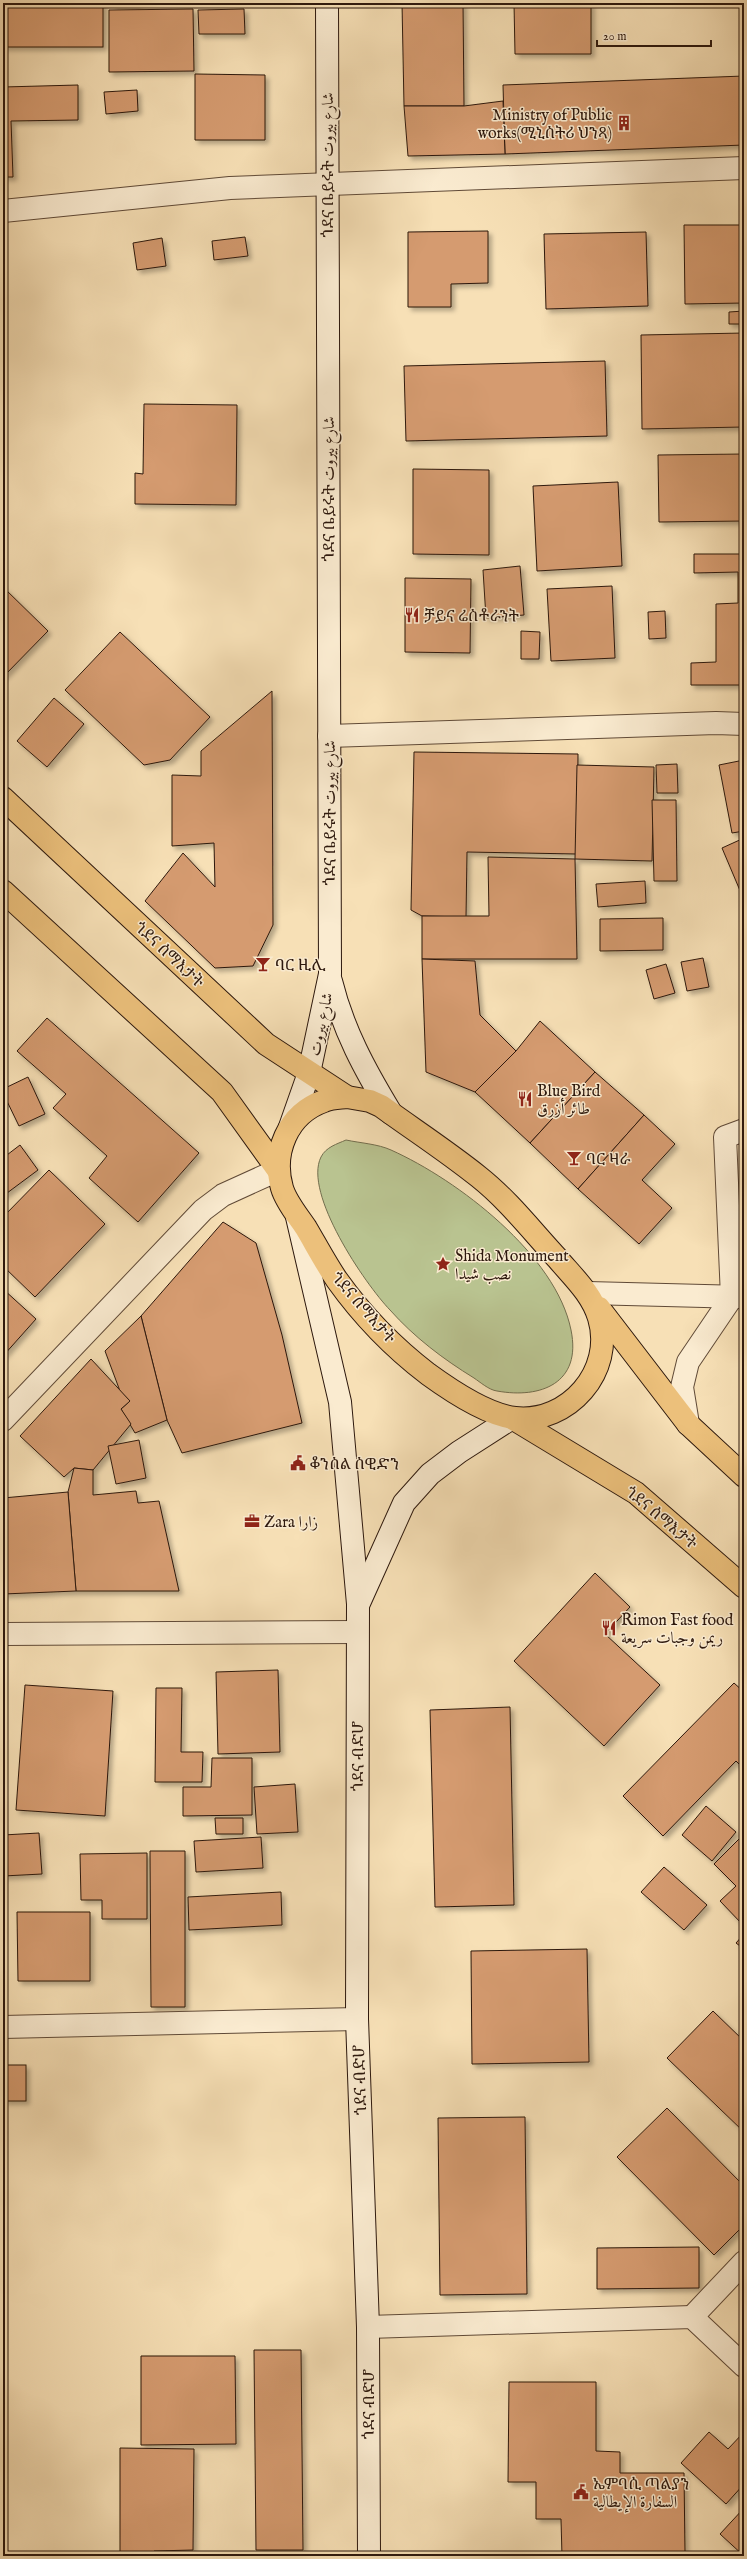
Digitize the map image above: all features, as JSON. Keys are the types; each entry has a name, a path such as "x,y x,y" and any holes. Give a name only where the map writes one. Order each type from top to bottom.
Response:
{"main road":[{"name":"ጎደና ሰማእታት","path":"3,798 266,1044 347,1097"},
{"name":"ጎደና ሰማእታት","path":"3,891 222,1092 278,1170"},
{"name":"ጎደና ሰማእታት","path":"744,1476 688,1424 588,1293 514,1211 480,1178 391,1113 370,1101 347,1097 325,1100 305,1111 290,1127 280,1148 278,1170 283,1192 337,1280 377,1328 429,1374 488,1410 512,1418 636,1493 744,1587"},
{"name":"ጎደና ሰማእታት","path":"512,1418 537,1417 549,1414 571,1403 589,1384 600,1359 602,1345 599,1318 588,1293"}],"street":[{"name":"ጎደና ቤይሩት شارع بيروت","path":"327,3 330,974"},
{"path":"3,211 230,188 327,186 744,168"},
{"path":"329,736 716,723 744,724"},
{"name":"شارع بيروت","path":"290,1127 309,1073 330,974"},
{"name":"شارع بيروت","path":"330,974 347,1034 362,1066 391,1113"},
{"path":"688,1424 682,1387 688,1362 738,1297 725,1137 744,1130"},
{"path":"3,1420 203,1210 224,1195 278,1170"},
{"path":"295,1211 340,1402 358,1604"},
{"path":"588,1293 738,1297"},
{"path":"358,1604 404,1503 442,1465 512,1418"},
{"name":"ጎደና ብድሆ","path":"358,1604 356,1632 357,2019 368,2327 370,2556"},
{"path":"3,1634 356,1632"},
{"path":"3,2027 357,2019"},
{"path":"368,2327 692,2317 744,2262"},
{"path":"692,2317 744,2366"}],"green space":[{"path":"346,1140 386,1148 417,1163 445,1180 473,1200 500,1223 525,1248 546,1274 562,1302 571,1330 573,1348 570,1363 564,1375 555,1383 543,1389 529,1392 513,1393 491,1389 429,1347 399,1320 379,1297 352,1260 328,1214 321,1192 318,1173 321,1157 329,1148"}],"building":[{"path":"3,3 103,3 103,47 3,47"},
{"path":"113,3 138,3 138,5 113,5"},
{"path":"402,3 463,3 464,106 404,106"},
{"path":"514,3 591,3 591,54 515,54"},
{"path":"193,9 194,71 109,72 109,10"},
{"path":"244,9 245,34 199,34 198,10"},
{"path":"195,74 265,75 265,140 195,140"},
{"name":"Ministry of Public works(ሚኒስትሪ ህንጻ)","path":"744,76 744,145 505,154 503,85"},
{"path":"78,85 78,120 11,121 13,177 3,177 3,87"},
{"path":"137,90 138,111 106,114 104,92"},
{"path":"503,101 505,154 408,156 404,106 464,106"},
{"path":"684,225 744,225 744,303 685,304"},
{"path":"488,231 488,283 451,284 451,307 408,307 408,232"},
{"path":"646,232 648,306 546,309 544,234"},
{"path":"245,237 248,256 214,260 212,241"},
{"path":"162,238 166,266 137,270 133,243"},
{"path":"744,311 744,324 729,324 729,312"},
{"path":"744,333 744,445 743,427 642,429 641,335"},
{"path":"605,361 607,436 406,441 404,366"},
{"path":"144,404 237,405 236,505 135,504 135,473 143,474"},
{"path":"744,454 744,521 659,522 658,455"},
{"path":"413,469 489,470 489,555 413,554"},
{"path":"618,482 622,566 537,571 533,486"},
{"path":"694,554 744,554 744,685 691,685 691,663 716,662 716,604 738,603 738,572 694,573"},
{"path":"520,566 524,615 486,618 483,570"},
{"path":"405,578 471,579 470,653 405,652"},
{"path":"612,586 615,658 551,661 547,589"},
{"path":"3,587 48,631 3,677"},
{"path":"665,611 666,638 649,639 648,612"},
{"path":"521,631 540,632 539,659 521,659"},
{"path":"120,632 210,717 170,760 144,765 65,690"},
{"path":"272,691 273,925 253,966 215,968 145,901 183,853 215,887 214,843 172,846 172,775 201,776 201,751"},
{"path":"54,698 84,724 47,767 17,741"},
{"path":"414,752 578,754 577,854 467,852 466,917 422,916 411,910"},
{"path":"744,760 744,831 732,833 719,765"},
{"path":"677,764 678,793 657,793 656,765"},
{"path":"577,765 654,767 652,861 575,859"},
{"path":"652,800 676,800 677,881 654,881"},
{"path":"744,838 744,900 722,848"},
{"path":"488,857 575,859 577,959 422,959 422,916 489,916"},
{"path":"645,881 646,903 598,907 596,884"},
{"path":"663,918 663,950 600,951 600,919"},
{"path":"703,958 709,987 687,991 681,962"},
{"path":"422,959 475,961 480,1015 516,1051 475,1092 426,1072"},
{"path":"666,964 675,993 654,999 646,970"},
{"path":"47,1018 199,1153 138,1222 89,1178 107,1156 53,1108 66,1094 17,1051"},
{"path":"540,1021 595,1072 530,1143 475,1092 516,1051"},
{"path":"595,1072 644,1115 578,1189 530,1143"},
{"path":"28,1077 45,1114 19,1126 3,1093 3,1089"},
{"path":"644,1115 675,1144 642,1180 672,1208 639,1244 578,1189"},
{"path":"20,1145 38,1170 3,1196 3,1158"},
{"path":"49,1170 105,1224 35,1297 3,1266 3,1217"},
{"path":"223,1222 256,1243 282,1335 302,1423 182,1453 167,1420 141,1316"},
{"path":"3,1289 36,1319 3,1356"},
{"path":"141,1316 167,1420 135,1433 121,1409 130,1401 120,1391 105,1351"},
{"path":"91,1359 130,1401 121,1409 131,1424 93,1470 74,1468 64,1477 20,1436"},
{"path":"139,1440 146,1478 116,1484 108,1446"},
{"path":"74,1468 93,1470 93,1495 136,1491 138,1503 159,1501 179,1591 76,1591 68,1492"},
{"path":"68,1492 76,1591 3,1594 3,1498"},
{"path":"595,1573 630,1607 605,1634 660,1685 604,1746 514,1661"},
{"path":"278,1670 280,1752 218,1754 216,1672"},
{"path":"734,1683 744,1692 744,1769 736,1761 663,1836 623,1796"},
{"path":"25,1685 113,1691 105,1816 16,1810"},
{"path":"156,1688 182,1688 181,1752 203,1752 202,1782 155,1782"},
{"path":"510,1707 514,1905 435,1907 430,1710"},
{"path":"212,1758 252,1758 252,1815 183,1816 183,1787 211,1787"},
{"path":"295,1784 298,1832 257,1834 254,1787"},
{"path":"706,1806 736,1832 712,1861 682,1835"},
{"path":"215,1818 243,1818 243,1834 216,1834"},
{"path":"39,1833 42,1874 3,1876 3,1835"},
{"path":"744,1834 743,1925 720,1901 736,1886 714,1864"},
{"path":"261,1837 263,1868 196,1872 194,1841"},
{"path":"150,1851 185,1851 185,2007 151,2007"},
{"path":"147,1853 147,1919 102,1919 102,1900 81,1900 80,1854"},
{"path":"664,1867 707,1905 684,1930 641,1892"},
{"path":"281,1892 282,1925 189,1930 188,1897"},
{"path":"17,1912 90,1912 90,1981 18,1981"},
{"path":"744,1934 744,1949 736,1943"},
{"path":"587,1949 589,2062 472,2064 471,1951"},
{"path":"713,2011 744,2041 744,2132 667,2058"},
{"path":"3,2065 26,2065 26,2101 3,2101"},
{"path":"667,2108 744,2186 744,2225 714,2255 617,2157"},
{"path":"525,2117 527,2294 440,2295 438,2118"},
{"path":"699,2247 699,2288 597,2289 597,2248"},
{"path":"254,2350 301,2350 303,2550 256,2550"},
{"path":"141,2356 235,2356 236,2444 141,2445"},
{"path":"509,2382 596,2382 596,2451 620,2452 620,2473 684,2473 685,2552 628,2552 628,2556 562,2556 561,2519 536,2519 536,2482 508,2482"},
{"path":"709,2432 728,2449 744,2432 744,2484 726,2504 681,2463"},
{"path":"120,2448 194,2449 193,2550 154,2551 154,2556 120,2556"},
{"path":"744,2508 744,2556 720,2534"},
{"path":"592,2554 592,2556 558,2556"}],"place":[{"name":"Ministry of Public works(ሚኒስትሪ ህንጻ)","path":"624,123"},
{"name":"ቻይና ሬስቶራንት","path":"412,615"},
{"name":"ባር ዚሊ","path":"263,964"},
{"name":"Blue Bird طائر أزرق","path":"525,1099"},
{"name":"ባር ዛራ","path":"574,1158"},
{"name":"Shida Monument نصب شيدا","path":"443,1264"},
{"name":"ቆንስል ስዊድን","path":"298,1463"},
{"name":"Zara زارا","path":"252,1521"},
{"name":"Rimon Fast food ريمن وجبات سريعة","path":"609,1628"},
{"name":"ኤምባሲ ጣልያን السفارة الإيطالية","path":"581,2492"}]}
